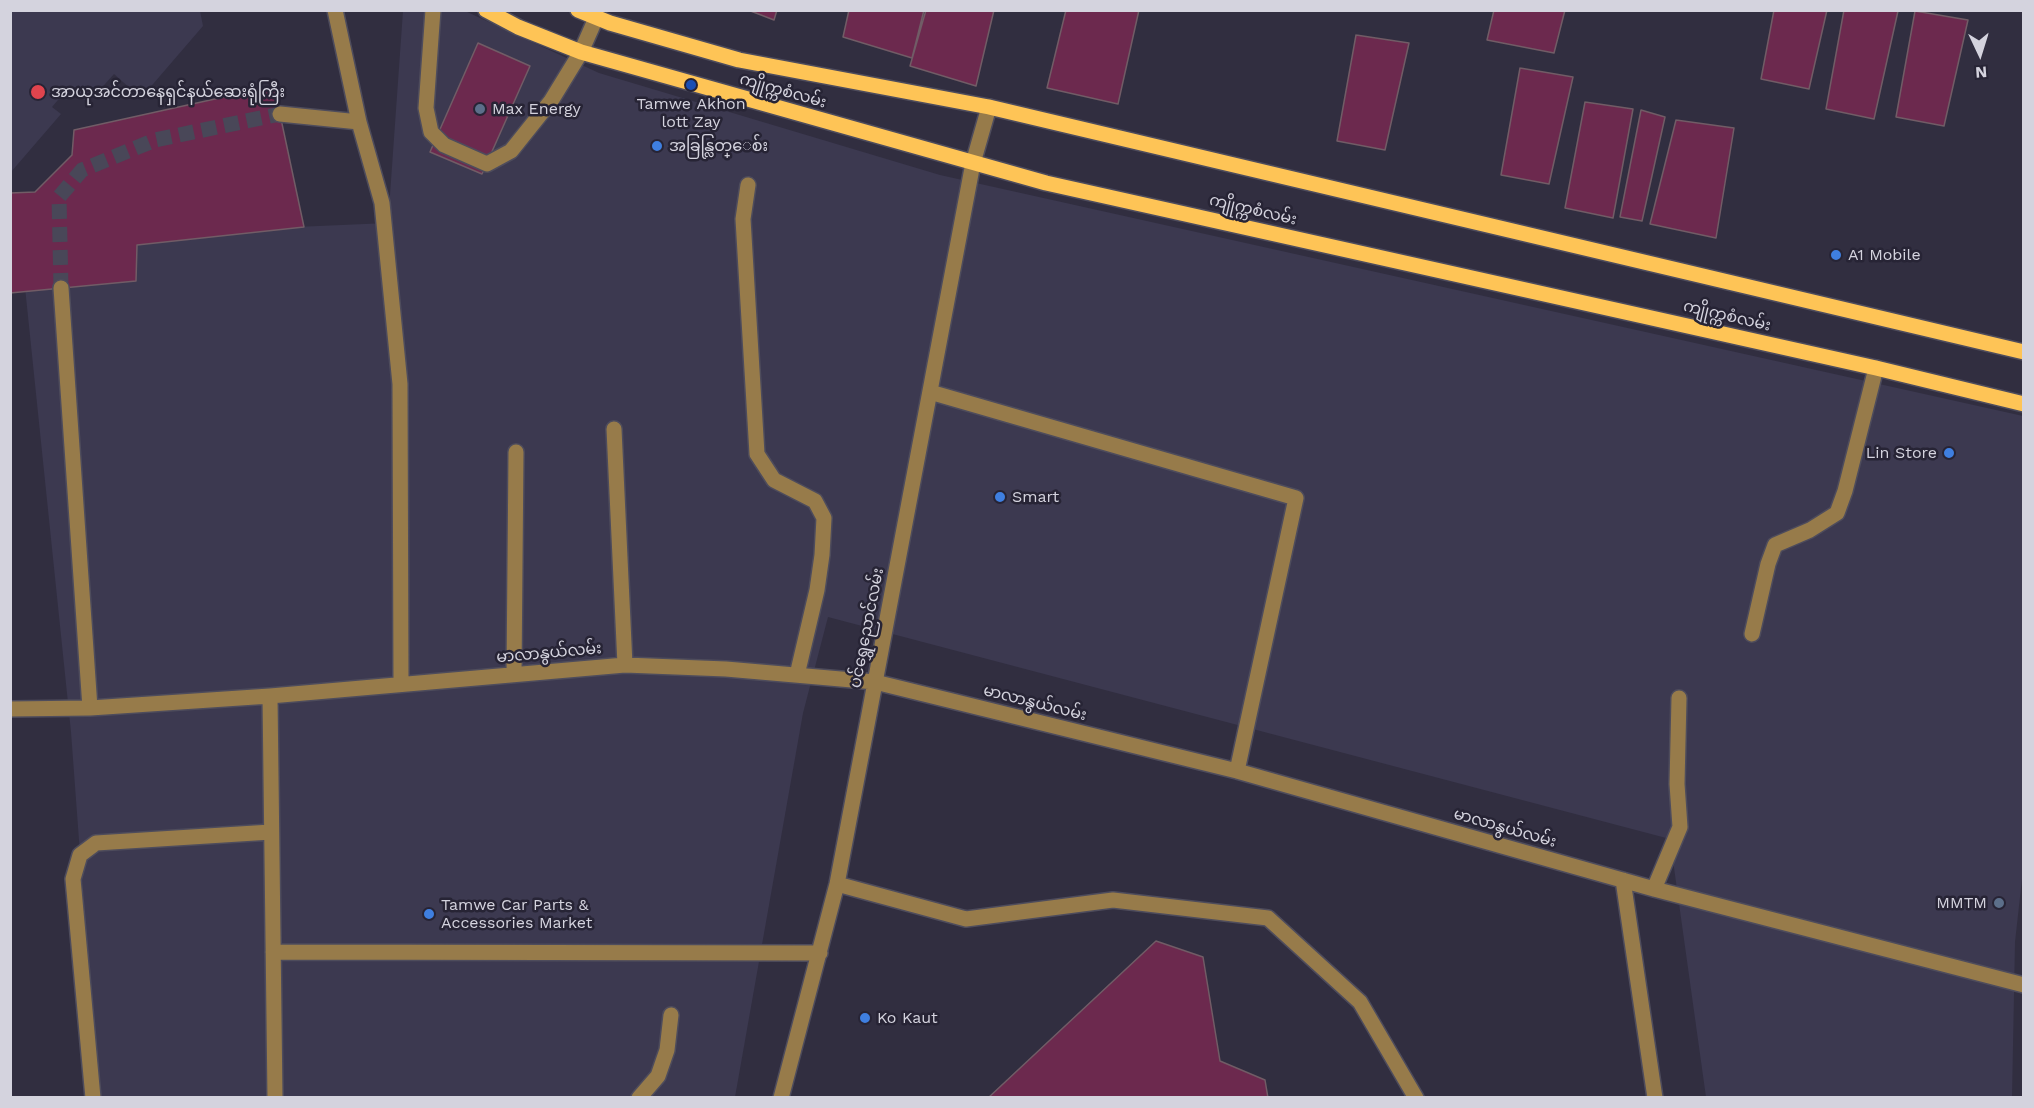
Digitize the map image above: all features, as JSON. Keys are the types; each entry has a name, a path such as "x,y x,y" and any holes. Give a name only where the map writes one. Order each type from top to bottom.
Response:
{"main road":[{"name":"ကျိုက္ကစံလမ်း","path":"486,10 518,27 581,52 1046,183 1876,368 2024,404"},
{"name":"ကျိုက္ကစံလမ်း","path":"578,10 610,23 739,60 989,107 2024,352"}],"street":[{"path":"335,10 359,122 382,203 400,384 401,684"},
{"path":"433,10 426,108 432,132 444,145 487,164 512,151 551,101 581,52 596,18"},
{"name":"ပင်ရွှေညောင်လမ်း","path":"781,1098 837,884 973,163 989,107"},
{"path":"280,114 359,122"},
{"path":"748,185 743,219 757,454 774,480 815,501 824,519 818,590 797,675"},
{"path":"61,288 90,708"},
{"path":"1752,634 1768,564 1775,545 1810,530 1838,513 1876,368"},
{"path":"930,392 1296,498 1237,771"},
{"path":"614,429 625,665"},
{"path":"514,674 516,452"},
{"name":"မာလာနွယ်လမ်း","path":"10,709 90,708 270,696 625,665 726,669 875,682 1237,771 1654,889 2024,985"},
{"path":"270,696 275,1098"},
{"path":"1654,889 1680,827 1677,784 1679,698"},
{"path":"93,1098 73,879 80,855 96,843 272,832"},
{"path":"1623,880 1655,1098"},
{"path":"837,884 966,919 1113,900 1268,918 1360,1002 1416,1098"},
{"path":"273,952 820,953"},
{"path":"639,1098 658,1076 668,1050 671,1015"}],"shaded area":[{"name":"အာယုအင်တာနေရှင်နယ်ဆေးရုံကြီး","path":"11,10 200,11 203,26 141,98 114,74 88,103 69,87 52,107 61,114 11,172"},
{"path":"403,11 465,11 599,73 940,175 2023,416 2024,861 2015,942 2012,1097 1706,1097 1670,839 828,617 803,713 735,1097 98,1097 71,732 20,239 388,223"}],"building":[{"path":"748,10 777,10 774,20"},
{"path":"849,10 924,10 912,58 843,37"},
{"path":"926,10 994,10 976,86 910,66"},
{"path":"1066,10 1139,10 1118,104 1047,88"},
{"path":"1494,10 1565,10 1554,53 1487,40"},
{"path":"1774,10 1827,10 1809,89 1761,79"},
{"path":"1844,10 1898,11 1874,119 1826,109"},
{"path":"1915,11 1968,20 1944,126 1896,117"},
{"path":"1356,35 1409,43 1385,150 1337,141"},
{"name":"Max Energy","path":"478,43 530,66 482,174 430,152"},
{"path":"1520,68 1573,77 1549,184 1501,175"},
{"path":"274,86 304,227 137,245 136,281 10,293 10,193 35,192 72,155 74,130"},
{"path":"1585,102 1633,109 1613,218 1565,208"},
{"path":"1641,110 1665,117 1642,221 1620,217"},
{"path":"1676,120 1734,128 1716,238 1650,224"},
{"path":"1156,941 1203,957 1220,1061 1265,1080 1268,1098 988,1098"}],"tunnel":[{"path":"61,288 59,197 82,170 155,140 280,114"}],"place":[{"name":"Tamwe Akhon lott Zay","path":"691,85"},
{"name":"အာယုအင်တာနေရှင်နယ်ဆေးရုံကြီး","path":"38,92"},
{"name":"Max Energy","path":"480,109"},
{"name":"အခြန္လြတ္ေစ်း","path":"657,146"},
{"name":"A1 Mobile","path":"1836,255"},
{"name":"Lin Store","path":"1949,453"},
{"name":"Smart","path":"1000,497"},
{"name":"MMTM","path":"1999,903"},
{"name":"Tamwe Car Parts & Accessories Market","path":"429,914"},
{"name":"Ko Kaut","path":"865,1018"}]}
